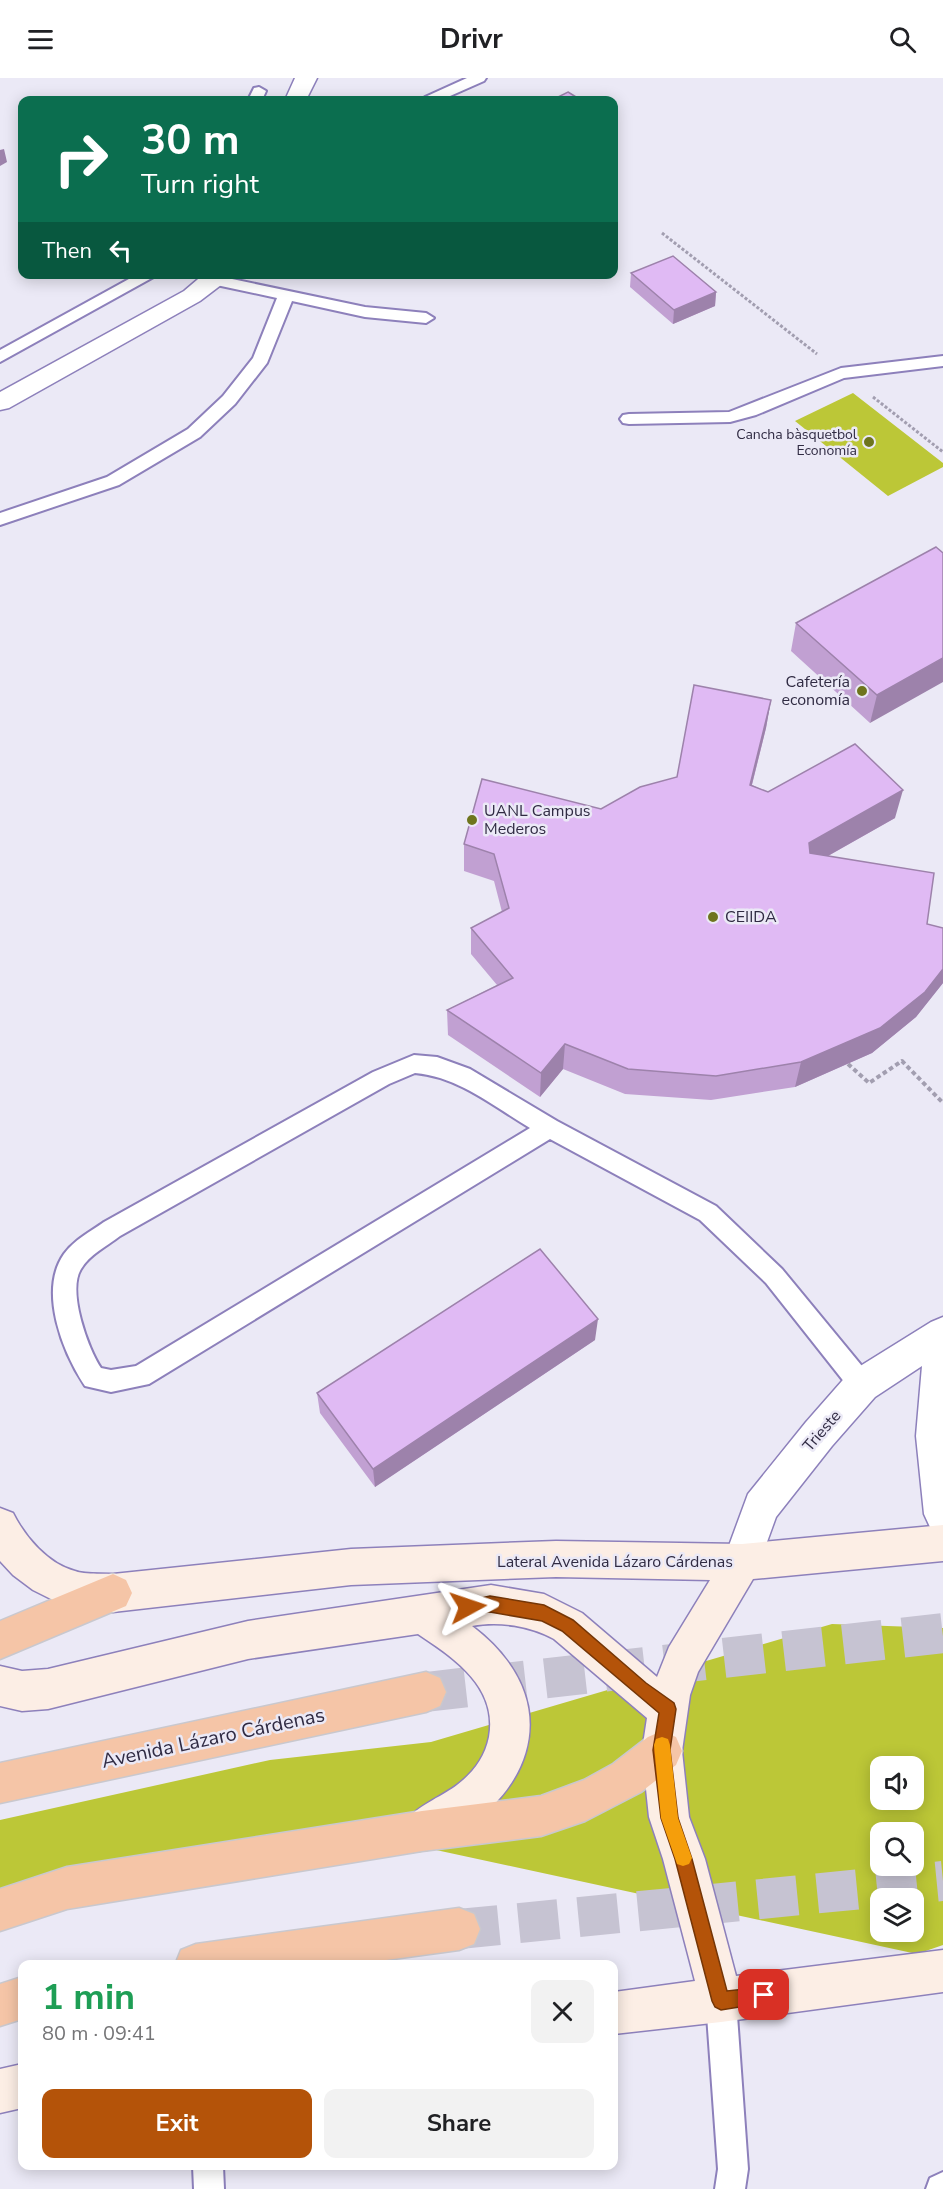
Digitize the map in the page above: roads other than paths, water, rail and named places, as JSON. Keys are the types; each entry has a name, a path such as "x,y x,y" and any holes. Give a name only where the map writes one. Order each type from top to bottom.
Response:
{"highway":[{"path":"0,1640 112,1593"},
{"name":"Avenida Lázaro Cárdenas","path":"0,1783 426,1692"},
{"path":"0,1910 67,1888 422,1831 541,1816 571,1807 627,1778 662,1750"},
{"path":"233,1960 459,1929"},
{"path":"0,2005 18,1999"}],"main road":[{"name":"Lateral Avenida Lázaro Cárdenas","path":"0,1526 9,1542 26,1562 46,1577 72,1590 112,1593 351,1567 556,1559 742,1562 943,1543"},
{"path":"721,2001 684,1859 669,1818 662,1750 670,1695 683,1661 742,1562"},
{"path":"0,1686 22,1691 48,1689 248,1640 490,1604 544,1613 568,1626 641,1689 668,1709"},
{"path":"422,1831 467,1804 487,1785 499,1769 506,1750 510,1708 489,1667 451,1634 423,1614"},
{"path":"618,2013 943,1971"},
{"path":"0,2091 18,2087"}],"street":[{"path":"298,96 306,78"},
{"path":"0,402 192,296 213,279"},
{"name":"Trieste","path":"742,1562 761,1507 787,1472 862,1385 943,1333"},
{"name":"Trieste","path":"943,1333 934,1436 943,1514"}],"lane":[{"path":"439,96 479,78"},
{"path":"0,357 142,279"},
{"path":"223,279 365,312 426,318"},
{"path":"0,519 112,481 194,433 229,400 261,359 286,295"},
{"path":"629,419 730,417 750,411 841,372 943,361"},
{"path":"549,1128 140,1376 111,1381 94,1378 84,1367 67,1313 67,1271 80,1252 112,1229 381,1078 414,1064 437,1066 462,1075 549,1128 708,1213 774,1276 862,1385"},
{"path":"721,2001 733,2169 730,2189"},
{"path":"208,2170 209,2189"}],"tunnel":[{"path":"426,1692 943,1633"},
{"path":"459,1929 943,1881"}],"place":[{"name":"Cancha bàsquetbol Economía","path":"869,442"},
{"name":"Cafetería economía","path":"862,691"},
{"name":"UANL Campus Mederos","path":"472,820"},
{"name":"CEIIDA","path":"713,917"}]}
